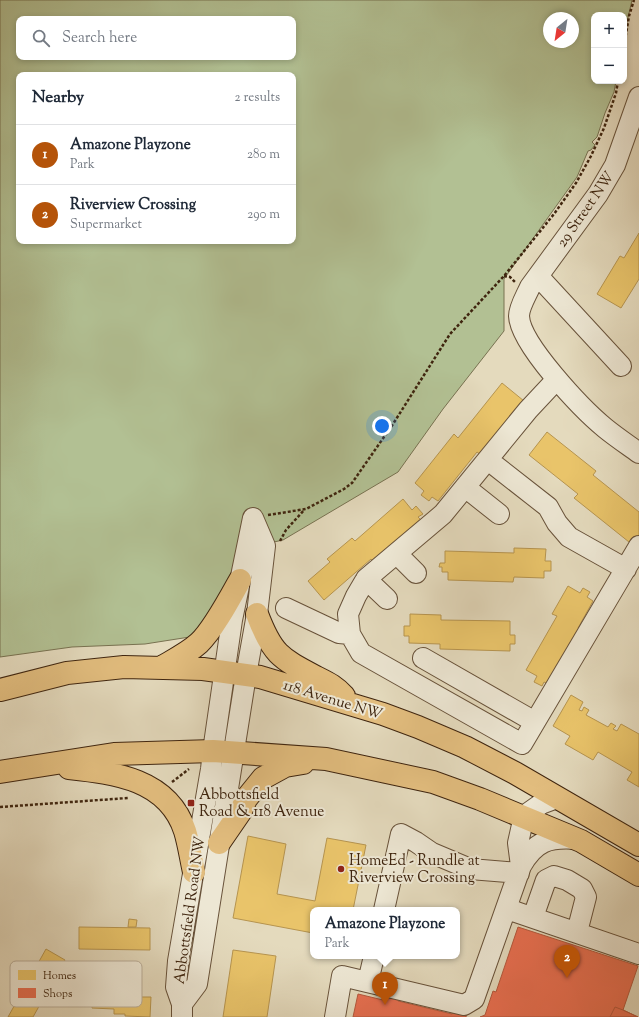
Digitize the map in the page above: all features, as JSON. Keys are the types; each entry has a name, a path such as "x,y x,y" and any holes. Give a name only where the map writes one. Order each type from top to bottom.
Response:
{"main road":[{"path":"162,667 200,642 218,617 240,580"},
{"path":"258,614 268,639 280,656 336,688 349,703"},
{"name":"118 Avenue NW","path":"0,690 67,673 124,667 203,669 260,677 349,703 418,727 465,747 515,773 639,845"},
{"path":"0,772 114,754 213,751 326,759 433,782 524,816 576,839 639,875"},
{"path":"219,843 241,811 246,799 263,778 285,766 326,759"},
{"path":"46,765 92,771 121,777 143,783 158,792 178,815 184,830 194,872"}],"street":[{"name":"29 Street NW","path":"557,379 528,343 523,332 519,315 530,287 598,194 615,165 638,105"},
{"path":"538,276 621,366"},
{"path":"639,453 604,428 568,393 557,379 528,410 443,514 366,579 348,614 350,634 361,653 522,744 639,546"},
{"path":"488,460 548,507 557,523 569,537 626,569"},
{"path":"465,487 499,514"},
{"name":"Abbottsfield Road NW","path":"182,1011 176,987 178,961 211,769 232,620 253,518"},
{"name":"Abbottsfield Road NW","path":"182,1011 197,984 246,675 258,614 265,546 253,518"},
{"path":"397,554 416,573"},
{"path":"366,579 387,599"},
{"path":"286,608 339,633 350,634"},
{"path":"423,658 535,722"},
{"path":"495,729 508,706"},
{"path":"520,869 518,843 524,816 541,804 557,798"},
{"path":"385,907 401,834 432,853 470,869 520,869"},
{"path":"335,1017 342,976 464,1005 474,999 520,869 528,854 543,842 560,838 576,839"},
{"path":"533,918 546,880 554,876 568,880 582,889 586,897 577,932"},
{"path":"507,907 533,918 639,954"},
{"path":"368,982 373,959"}],"path":[{"path":"627,28 634,0"},
{"path":"253,518 306,509 344,489 352,483 450,334 504,276 554,214 576,183 604,128 616,93 618,84"},
{"path":"169,784 190,768"},
{"path":"0,807 131,797"}],"green space":[{"path":"0,0 632,0 627,22 627,12 591,12 591,84 615,84 614,92 597,137 592,142 595,145 588,151 577,177 504,279 504,331 443,409 398,472 283,540 251,547 196,636 145,644 72,647 0,657"}],"building: Homes":[{"path":"639,233 639,279 621,308 597,294 620,256 624,258"},
{"path":"502,383 524,401 481,455 477,452 438,501 432,497 429,501 421,495 424,491 415,483 454,434 458,438"},
{"path":"547,432 596,471 593,475 639,512 639,537 637,539 634,536 629,542 574,498 578,494 529,455"},
{"path":"403,499 412,510 416,506 423,514 418,517 423,522 375,564 371,559 324,600 308,581 330,562 327,559 352,538 355,541"},
{"path":"514,548 546,549 545,561 551,561 551,571 544,571 544,578 514,577 513,582 448,580 448,572 442,572 442,567 439,567 440,563 445,563 445,551 514,553"},
{"path":"568,586 580,593 583,588 590,592 587,597 593,601 578,628 580,630 551,685 544,682 542,686 534,682 537,676 526,670 557,616 552,614"},
{"path":"410,614 441,615 441,620 510,621 510,635 515,635 515,644 510,644 510,651 440,649 440,644 409,643 409,636 404,636 404,626 410,626"},
{"path":"571,695 583,702 579,710 582,711 584,707 589,710 586,715 608,727 611,723 616,726 613,729 617,731 621,724 639,734 639,787 627,780 632,772 598,752 593,760 565,744 570,736 553,726"},
{"name":"HomeEd - Rundle at Riverview Crossing","path":"248,836 286,844 277,894 315,901 327,838 366,845 354,907 310,907 310,932 233,918"},
{"path":"129,919 137,920 136,927 128,927"},
{"path":"79,927 150,928 150,950 79,949"},
{"path":"46,949 65,960 64,961 39,961"},
{"path":"233,950 276,956 267,1017 223,1017"},
{"path":"142,997 151,997 150,1017 125,1016 125,1014 114,1014 114,1009 92,1008 142,1007"},
{"path":"14,1007 39,1007 33,1017 8,1017"}],"building: Shops":[{"path":"518,927 638,966 623,1010 638,1017 480,1017 485,1015 493,991 496,992"},
{"path":"385,993 399,997 398,1001 452,1014 453,1009 467,1012 466,1017 353,1017 358,994 383,1000"},
{"path":"615,1007 623,1010 638,1017 610,1017"}],"place":[{"name":"Abbottsfield Road & 118 Avenue","path":"191,803"},
{"name":"HomeEd - Rundle at Riverview Crossing","path":"341,869"},
{"name":"Riverview Crossing","path":"567,978"},
{"name":"Amazone Playzone","path":"385,1005"}]}
